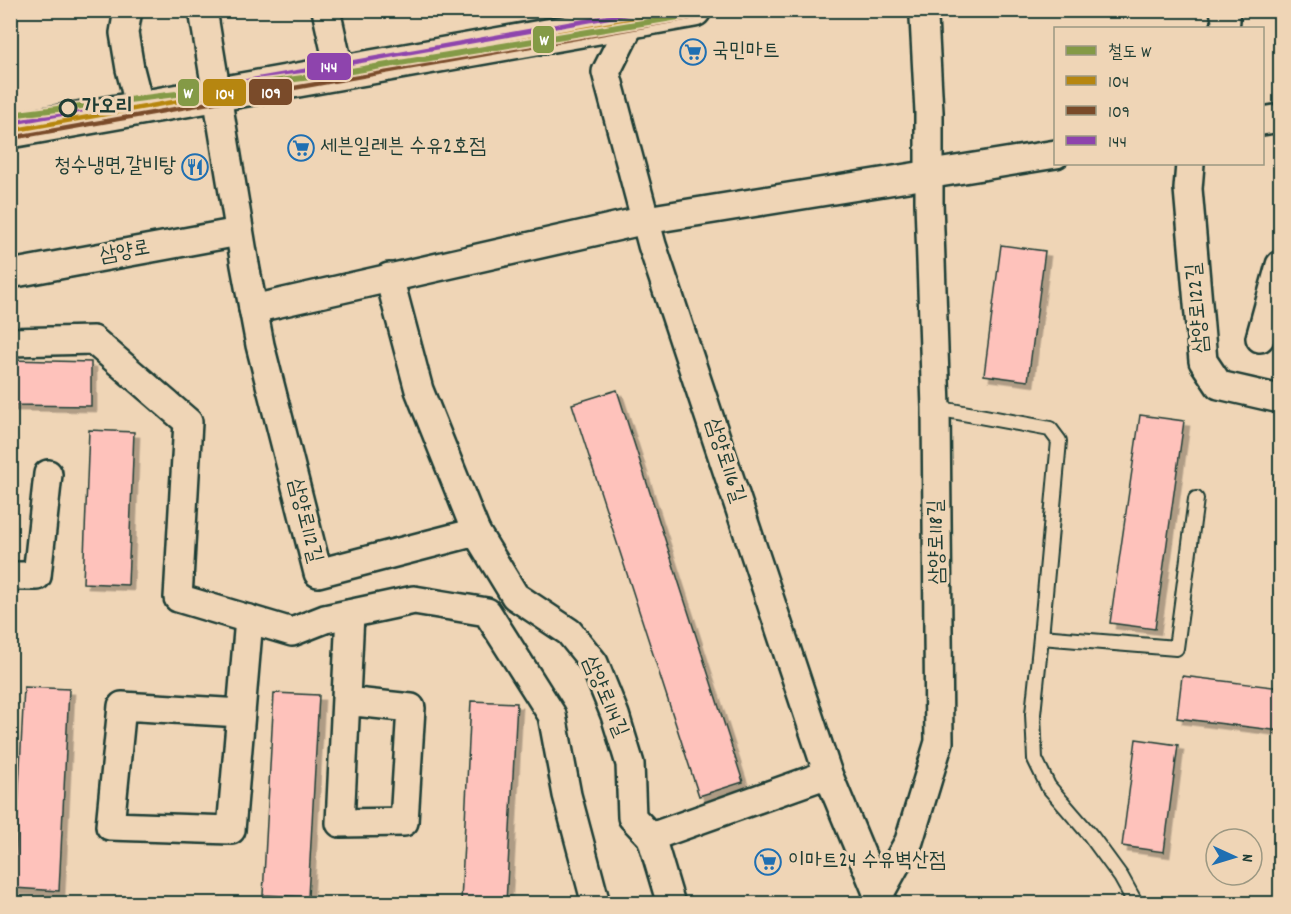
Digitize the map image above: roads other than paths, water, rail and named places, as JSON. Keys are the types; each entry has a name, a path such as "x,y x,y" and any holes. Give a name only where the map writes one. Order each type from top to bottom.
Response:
{"main road":[{"path":"10,131 340,73 635,16 694,10"}],"street":[{"path":"128,10 124,33 140,108"},
{"name":"삼양로112길","path":"203,10 260,345 318,573 476,532"},
{"path":"326,10 340,73"},
{"name":"삼양로118길","path":"879,901 909,841 939,742 936,408 929,112 924,18 928,10"},
{"path":"1224,10 1225,27"},
{"name":"삼양로116길","path":"635,16 606,72 652,245 828,774 879,901"},
{"path":"1264,121 1281,118"},
{"path":"253,309 646,220 1054,154"},
{"name":"삼양로122길","path":"1190,165 1188,189 1203,361 1219,385 1281,399"},
{"name":"삼양로","path":"10,274 239,232"},
{"path":"1260,338 1281,265"},
{"name":"삼양로114길","path":"389,277 419,390 476,532 515,596 569,632 594,663 615,716 630,764 632,817 651,837"},
{"path":"10,342 93,340 188,422 178,598 292,632 325,620 414,600 487,612 552,715 567,795 596,903"},
{"path":"10,576 37,576 48,474"},
{"path":"346,701 411,708 404,822 340,823 350,614"},
{"path":"241,713 122,706 110,826 231,830 249,620"},
{"path":"671,903 651,837 828,774"}],"lane":[{"path":"936,408 1050,429 1059,441 1034,714 1035,759 1048,786 1091,836 1121,877 1136,903"},
{"path":"1041,637 1176,648 1196,499"}],"rail line":[{"name":"W","path":"10,115 327,75 721,10"}],"place":[{"name":"국민마트","path":"693,52"},
{"name":"가오리","path":"68,108"},
{"name":"세븐일레븐 수유2호점","path":"301,148"},
{"name":"청수냉면,갈비탕","path":"195,167"},
{"name":"이마트24 수유벽산점","path":"768,862"}]}
